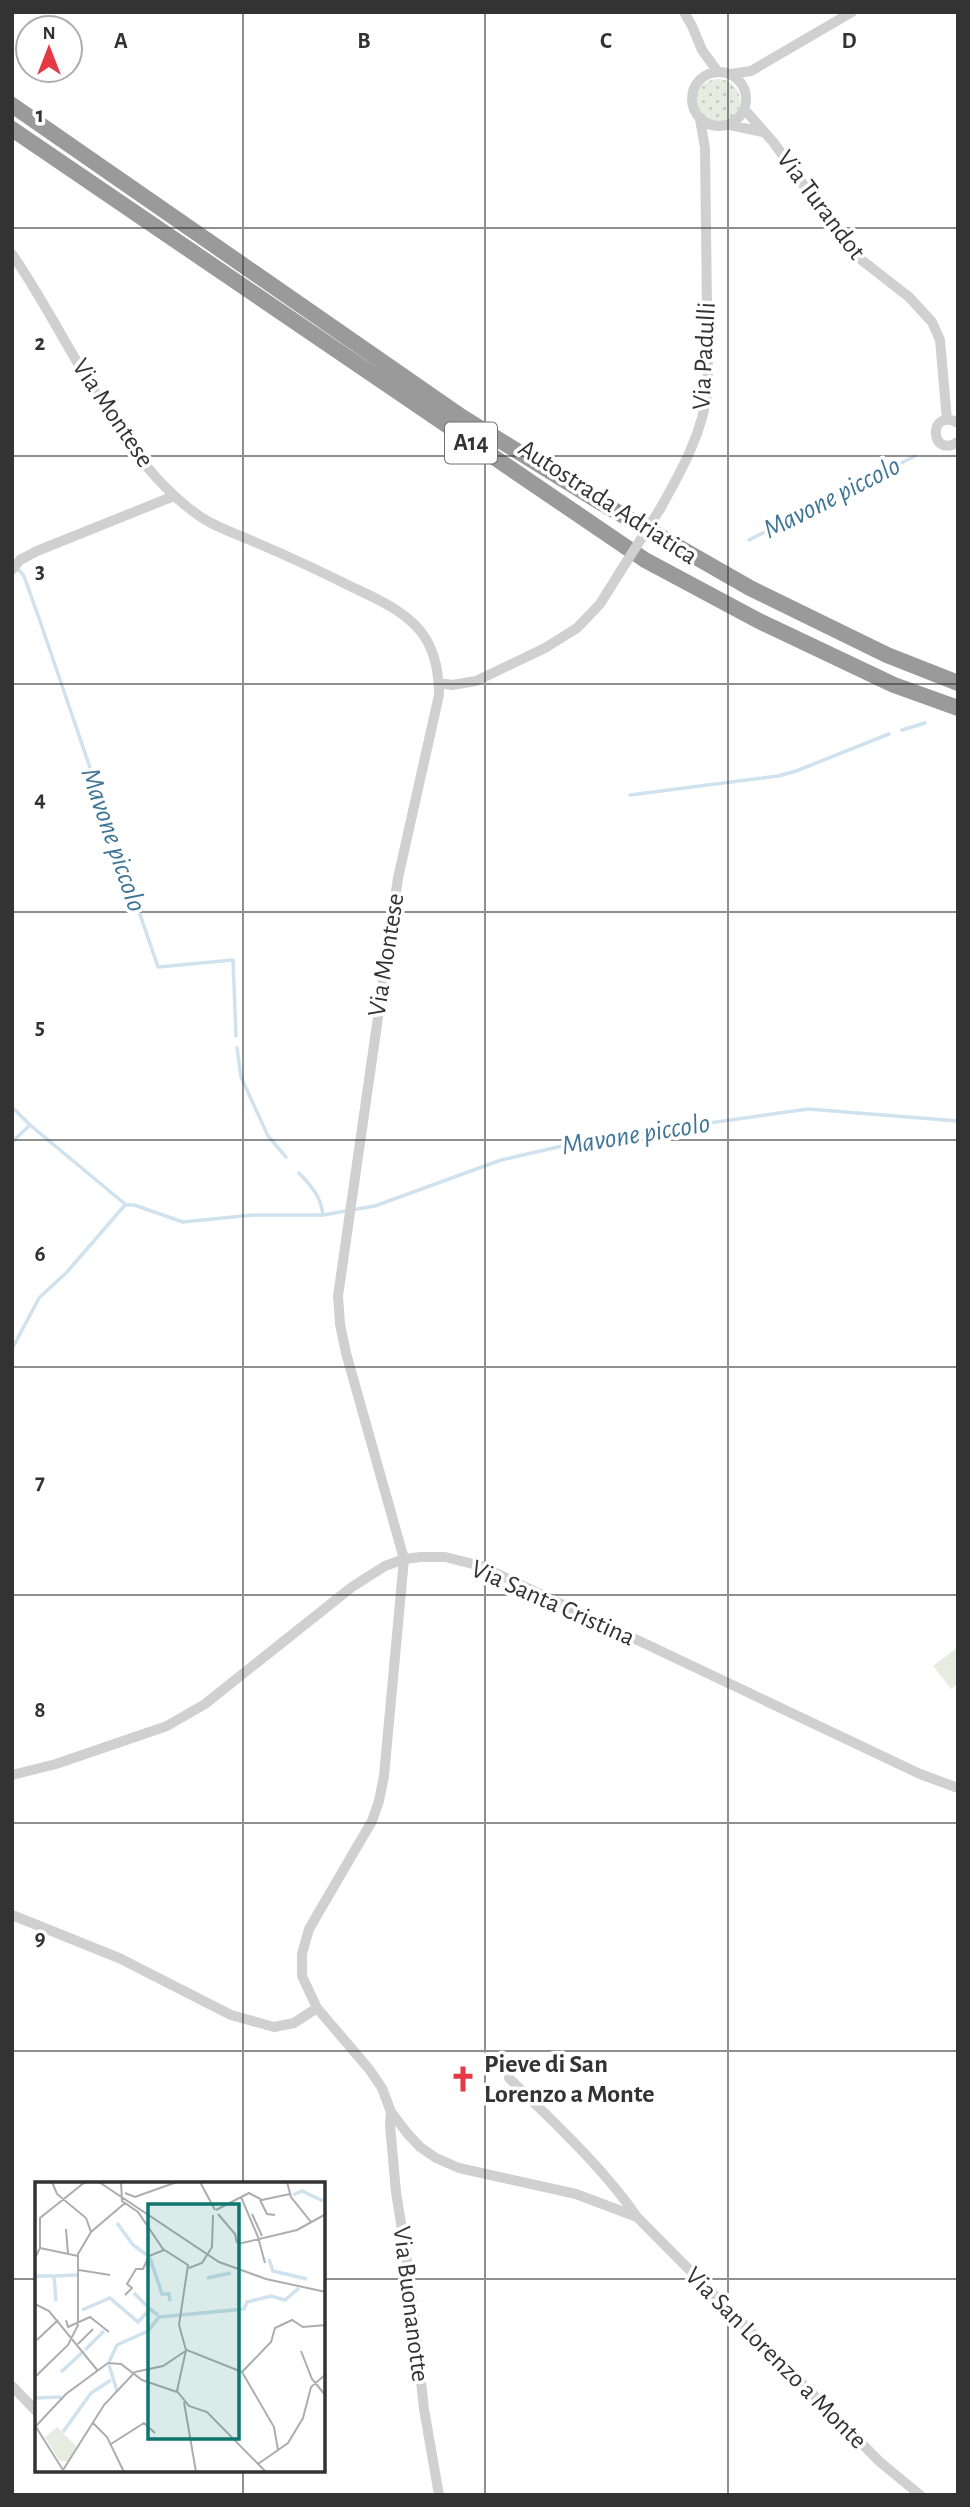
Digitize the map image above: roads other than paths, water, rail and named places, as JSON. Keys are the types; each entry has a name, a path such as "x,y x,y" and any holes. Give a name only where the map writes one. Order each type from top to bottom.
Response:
{"highway":[{"name":"Autostrada Adriatica","path":"12,105 462,417 598,501 750,588 887,655 958,683"},
{"name":"Autostrada Adriatica","path":"12,129 645,560 760,621 894,685 958,708"}],"street":[{"path":"684,12 702,50 724,73 741,83 746,96 745,110 736,121 725,126 705,148"},
{"path":"699,81 705,76 751,71 852,12"},
{"path":"702,50 699,81 692,96 695,113 706,124 725,126"},
{"path":"744,89 751,71"},
{"name":"Via Turandot","path":"745,110 774,143 850,251 909,297 932,322 940,340 952,422"},
{"name":"Via Padulli","path":"439,683 452,685 476,681 545,648 577,628 600,604 660,509 686,462 702,420 709,363 705,148 700,119"},
{"name":"Via Turandot","path":"725,126 762,132"},
{"name":"Via Montese","path":"12,254 37,290 86,377 129,442 174,496 208,521 310,566 390,607 415,624 427,640 434,657 439,695 398,878 338,1296 340,1324 404,1559"},
{"path":"952,422 937,426 936,438 947,446 958,442"},
{"name":"Via Montese","path":"12,570 20,560 37,551 174,496"},
{"name":"Via Santa Cristina","path":"12,1775 55,1764 167,1726 205,1704 352,1587 385,1566 404,1559 421,1557 445,1558 481,1566 920,1774 958,1787"},
{"name":"Via San Lorenzo a Monte","path":"404,1559 384,1776 379,1801 360,1845 309,1929 302,1954 302,1976 317,2008 369,2068 382,2088 391,2112 420,2147 448,2163 479,2173 576,2194 637,2217"},
{"path":"12,1915 119,1958 231,2015 274,2027 295,2023 317,2008"},
{"name":"Via San Lorenzo a Monte","path":"509,2078 604,2173 628,2201 637,2217 880,2462 920,2495"},
{"name":"Via Buonanotte","path":"391,2112 396,2192 410,2280 424,2409 439,2495"},
{"path":"12,2386 35,2410"}],"waterway":[{"name":"Mavone piccolo","path":"749,540 915,456"},
{"name":"Mavone piccolo","path":"19,570 24,576 41,624 158,967 233,960 236,1036"},
{"name":"Mavone piccolo","path":"902,730 925,723"},
{"name":"Mavone piccolo","path":"630,795 778,776 889,734"},
{"name":"Mavone piccolo","path":"237,1048 241,1077 268,1136 286,1157"},
{"name":"Mavone piccolo","path":"12,1107 30,1125"},
{"name":"Mavone piccolo","path":"12,1349 39,1298 67,1272 125,1205 134,1205 183,1222 253,1215 323,1215 375,1206 501,1160 589,1140 808,1109 958,1121"},
{"name":"Mavone piccolo","path":"12,1142 30,1125 125,1204"},
{"name":"Mavone piccolo","path":"299,1173 318,1197 323,1215"}],"place":[{"name":"Pieve di San Lorenzo a Monte","path":"463,2079"}]}
